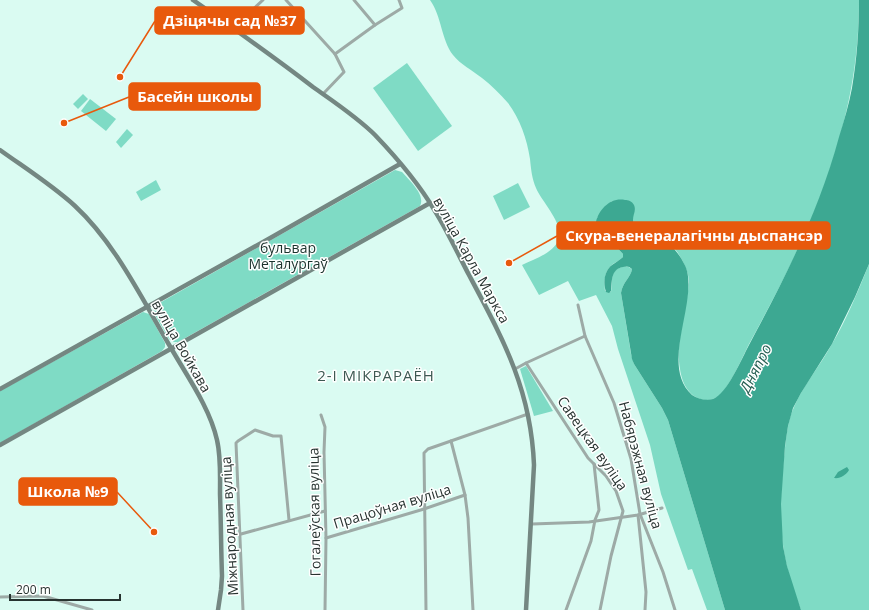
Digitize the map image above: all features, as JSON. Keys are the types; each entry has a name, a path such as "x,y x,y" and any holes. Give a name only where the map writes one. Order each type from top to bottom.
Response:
{"main road":[{"name":"вуліца Карла Маркса","path":"193,0 323,94 374,134 400,164 430,204 442,223 497,328 515,369 528,414 534,458 532,524 526,610"},
{"name":"вуліца Войкава","path":"0,150 76,207 115,253 205,408 214,428 220,463 222,590 218,610"},
{"path":"0,389 400,164"},
{"path":"0,445 430,204"}],"street":[{"path":"233,28 263,0"},
{"path":"286,0 335,54 344,72 323,94"},
{"path":"354,0 375,25"},
{"path":"335,54 375,25 402,8 398,0"},
{"name":"Набярэжная вуліца","path":"578,304 585,336 614,403 622,430 630,459 639,515 663,572 674,610"},
{"path":"515,369 585,336"},
{"name":"Савецкая вуліца","path":"526,363 588,458 606,476 616,491 624,511 621,516 611,556 600,610"},
{"name":"Гогалеўская вуліца","path":"321,414 324,427 326,538 325,610"},
{"path":"426,610 424,453 428,449 528,414"},
{"name":"Міжнародная вуліца","path":"243,610 236,443 255,430 273,436 281,436 290,520"},
{"path":"451,441 465,495 468,518 473,610"},
{"path":"566,610 591,541 595,520 599,510 594,464"},
{"name":"Працоўная вуліца","path":"326,538 424,509 465,495"},
{"path":"532,524 595,520 639,515 662,508"},
{"name":"Працоўная вуліца","path":"241,534 325,511"},
{"path":"639,515 646,592 646,610"},
{"path":"0,597 43,596 92,610"}],"green space":[{"path":"430,0 859,0 857,46 851,89 847,110 828,175 802,240 782,282 733,377 718,397 706,400 695,397 688,390 681,375 679,348 689,277 677,251 664,240 638,231 634,226 634,210 612,201 597,218 597,225 623,254 623,257 613,264 606,273 605,291 611,292 612,277 615,271 626,266 632,269 621,293 631,354 634,364 668,420 725,610 707,610 692,569 688,570 661,494 650,445 618,349 612,326 596,295 579,301 568,281 539,295 522,265 543,255 553,248 559,239 560,233 556,220 539,194 535,185 527,144 516,116 508,103 495,90 453,55 446,42 437,14"},
{"path":"407,63 452,126 418,151 373,88"},
{"path":"83,94 88,99 78,109 73,104"},
{"path":"90,99 116,119 106,131 81,111"},
{"path":"127,129 133,135 121,148 116,142"},
{"name":"бульвар Металургаў","path":"395,170 402,172 416,188 421,197 420,206 178,342 174,342 169,339 154,313 153,309 156,305"},
{"path":"156,180 161,190 141,201 136,192"},
{"path":"518,183 530,207 504,220 493,196"},
{"path":"869,264 869,610 801,610 784,554 782,534 781,490 788,425 798,399 843,325"},
{"path":"143,312 149,314 165,343 165,347 162,351 0,443 0,391"},
{"path":"526,366 553,411 534,416 520,369"}],"water":[{"name":"Дняпро","path":"859,0 869,0 869,264 832,344 793,408 788,426 785,446 781,504 783,546 787,566 801,610 725,610 668,420 632,359 621,293 632,269 626,266 616,270 612,280 611,291 609,293 606,292 604,281 607,270 623,257 623,254 599,228 596,222 600,213 610,202 615,200 630,201 635,208 633,220 636,227 645,234 667,242 678,253 686,267 688,285 679,353 679,368 683,383 692,395 699,399 710,400 718,396 734,375 775,295 800,244 822,191 843,125 852,88 859,22"},
{"path":"847,467 849,470 845,475 834,478 838,472"}],"place":[{"name":"Дзіцячы сад №37","path":"120,77"},
{"name":"Басейн школы","path":"64,123"},
{"name":"Скура-венералагічны дыспансэр","path":"509,263"},
{"name":"Школа №9","path":"154,532"}],"district":[{"name":"2-І МІКРАРАЁН","path":"376,375"}]}
